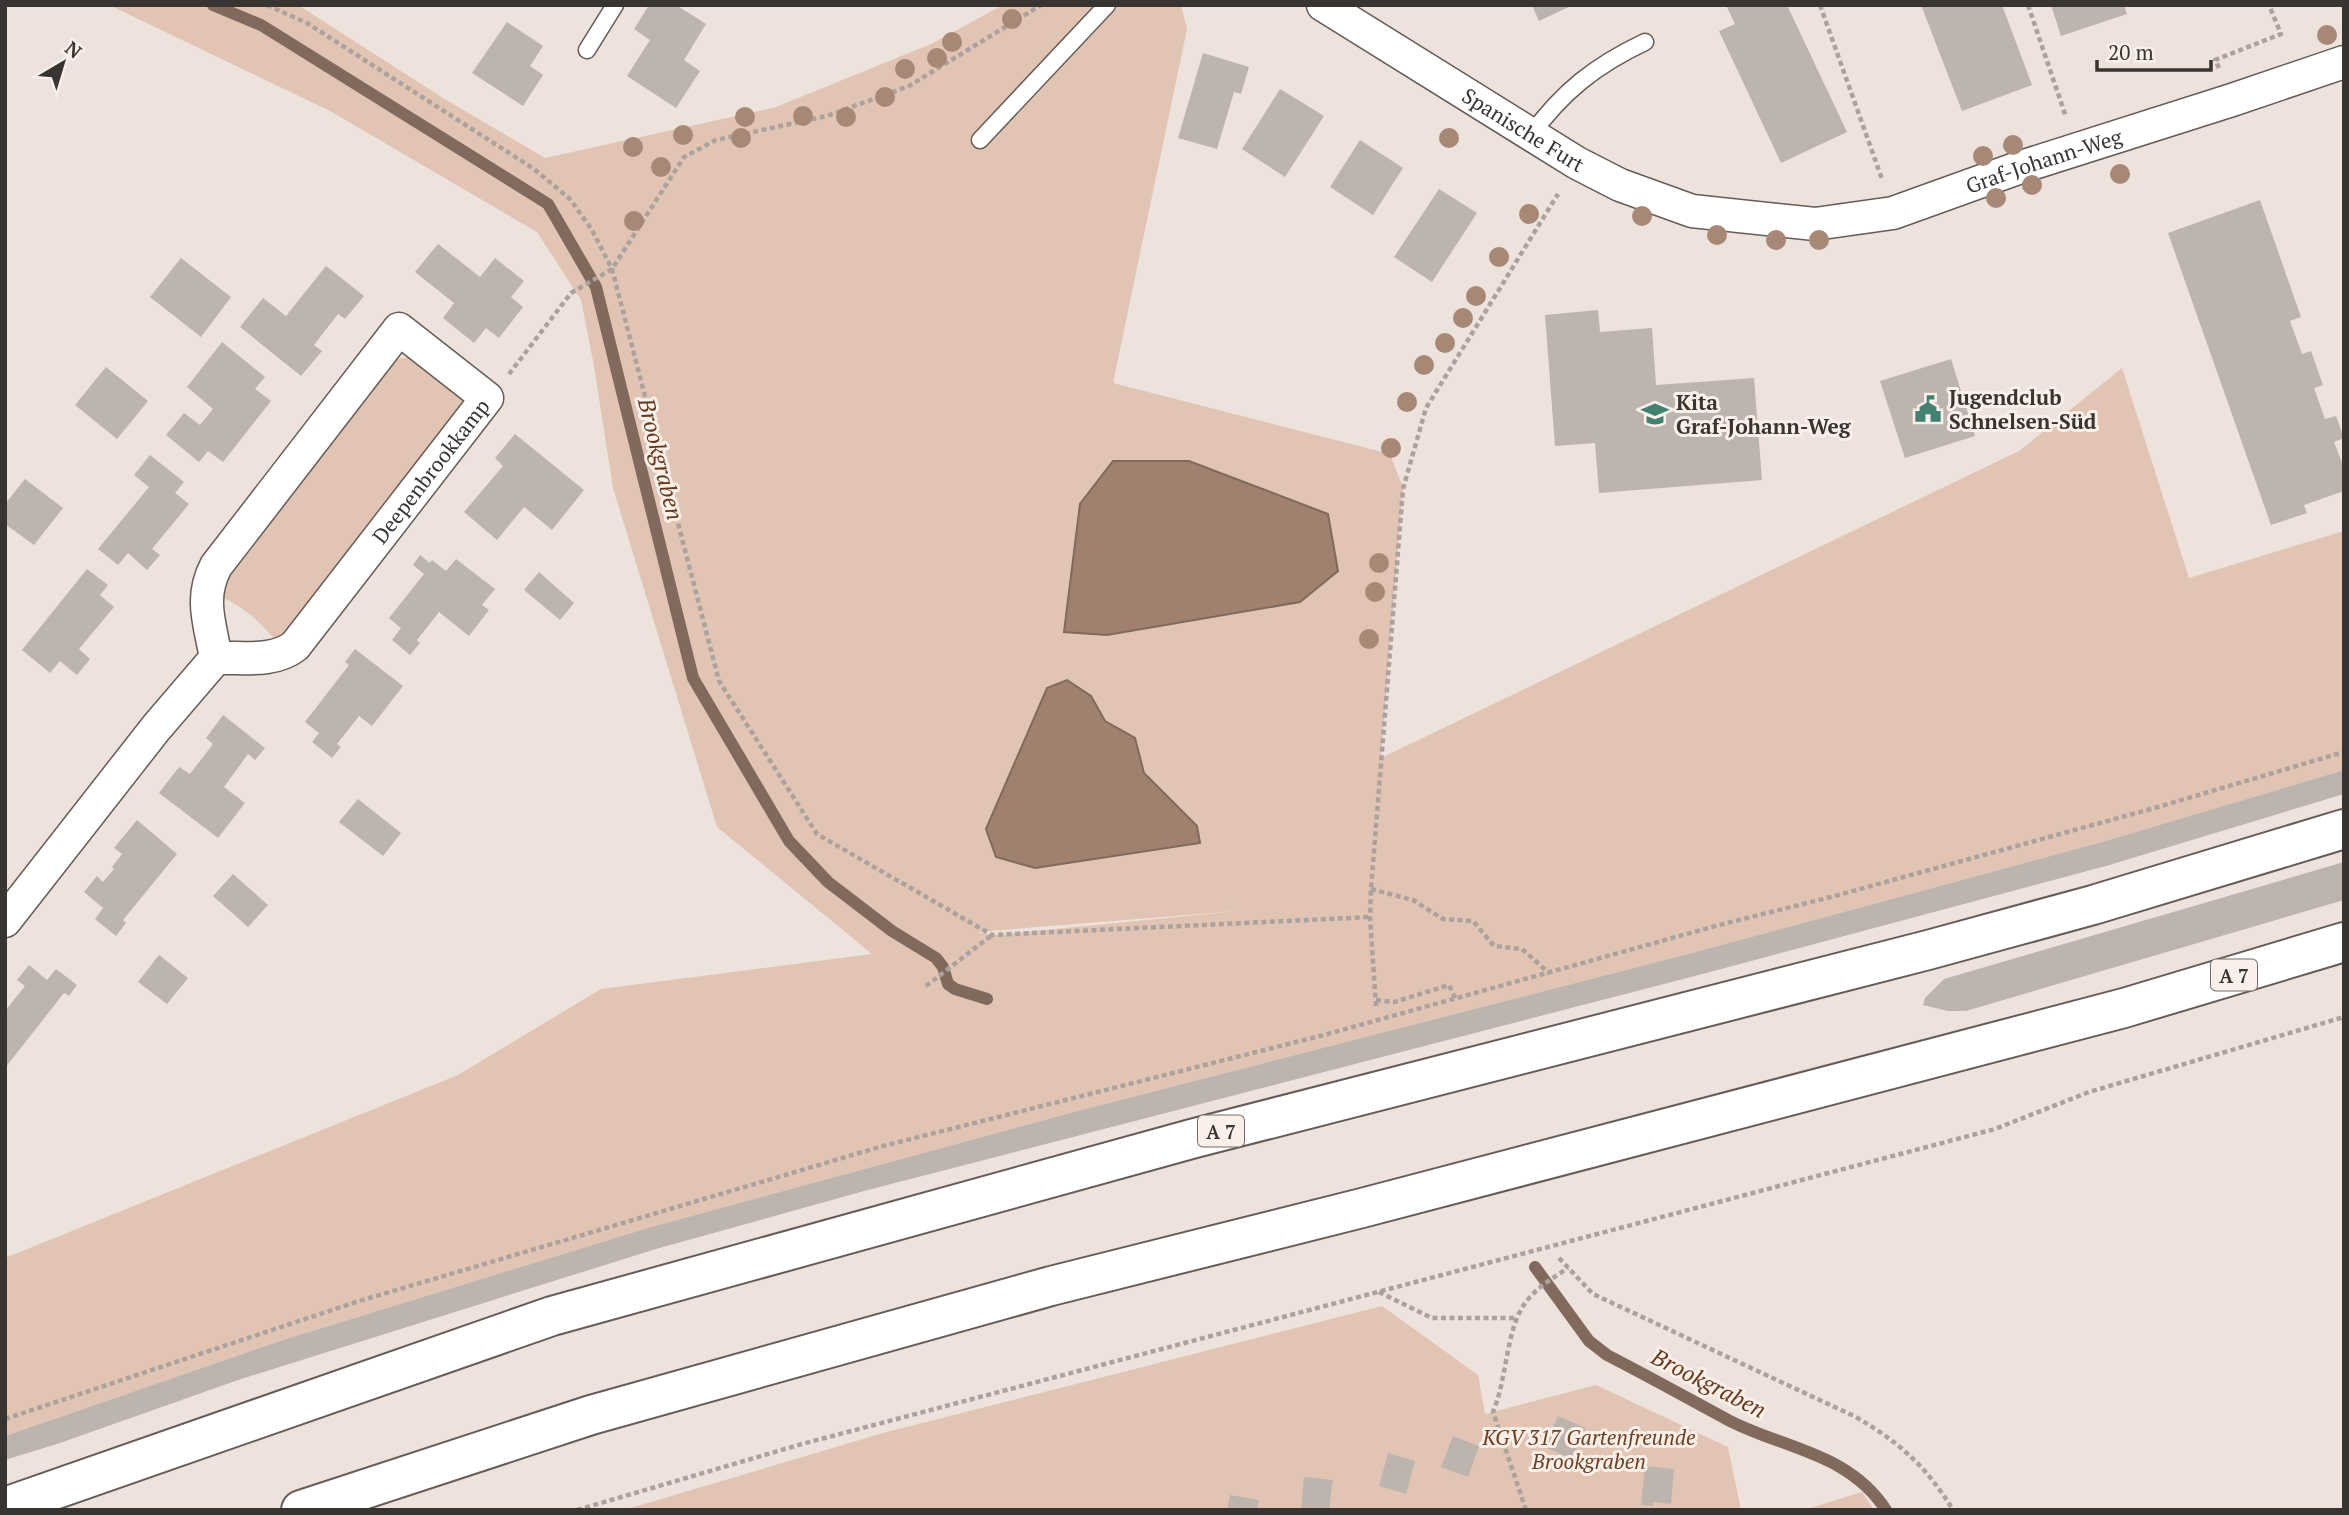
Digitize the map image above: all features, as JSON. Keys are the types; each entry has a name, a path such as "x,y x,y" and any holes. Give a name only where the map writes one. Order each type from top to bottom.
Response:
{"highway":[{"name":"A 7","path":"5,1507 552,1316 1195,1138 1928,950 2093,905 2344,829"},
{"name":"A 7","path":"301,1510 590,1415 1051,1286 1362,1208 2124,1008 2344,942"}],"street":[{"name":"Spanische Furt","path":"1323,5 1577,163 1620,185 1692,211 1739,216"},
{"name":"Graf-Johann-Weg","path":"1739,216 1815,224 1894,213 2076,149 2344,62"},
{"name":"Deepenbrookkamp","path":"399,329 487,398 295,646 284,655 272,657 216,658 205,601 210,577 216,565 399,329"},
{"path":"5,921 156,728 216,658"}],"lane":[{"path":"587,50 615,5"},
{"path":"980,140 1107,5"},
{"path":"1531,135 1552,106 1585,77 1618,54 1645,42"}],"path":[{"path":"267,5 307,23 534,169 570,199 592,230 612,268 719,681 817,834 992,935 1370,918"},
{"path":"487,398 571,293 612,268 684,157 716,140 827,116 909,86 1041,5"},
{"path":"1820,5 1894,213"},
{"path":"2028,5 2076,149"},
{"path":"2232,100 2215,60 2281,34 2269,5"},
{"path":"1456,999 1449,985 1394,1002 1376,1003 1370,918 1371,890 1403,489 1426,408 1577,163"},
{"path":"5,1419 356,1302 883,1146 1324,1035 2151,809 2344,751"},
{"path":"1371,890 1413,900 1443,919 1474,921 1494,946 1522,949 1550,973"},
{"path":"926,986 992,935"},
{"path":"577,1510 816,1440 1995,1129 2089,1092 2344,1017"},
{"path":"1559,1258 1593,1294 1856,1417 1889,1437 1916,1459 1939,1487 1953,1510"},
{"path":"1527,1510 1493,1412 1501,1394 1516,1318 1539,1287 1569,1268"},
{"path":"1378,1292 1432,1318 1516,1318"}],"green space":[{"path":"109,5 298,5 443,98 545,158 776,107 931,44 1003,5 1181,5 1187,29 1113,383 1390,454 1403,488 1381,758 2019,451 2122,368 2189,578 2344,531 2344,770 2102,842 1692,953 1070,1113 651,1227 286,1339 5,1436 5,1258 458,1075 601,989 872,954 717,827 613,488 581,300 537,232 330,111","holes":["1047,688 1091,696 1105,721 1135,738 1144,773 1165,792","1237,911 993,935 977,932"]},
{"path":"410,357 472,403 277,643 249,614 214,593 387,361"},
{"name":"KGV 317 Gartenfreunde Brookgraben","path":"1382,1306 1478,1375 1485,1414 1596,1385 1728,1447 1741,1510 624,1510 883,1433"},
{"path":"1862,1492 1874,1510 1804,1510"}],"shaded area":[{"path":"1113,461 1189,461 1328,514 1338,571 1300,602 1107,635 1064,632 1080,504"},
{"path":"1067,680 1091,696 1105,721 1135,738 1144,773 1197,826 1200,843 1035,868 996,857 986,829 1047,688"}],"building":[{"path":"649,5 676,5 706,24 684,60 700,71 676,108 627,76 650,40 634,29"},
{"path":"1532,5 1573,5 1539,21"},
{"path":"1726,5 1787,5 1847,132 1781,163 1719,31 1735,24"},
{"path":"1921,5 2002,5 2032,85 1962,111"},
{"path":"2051,5 2124,5 2127,14 2061,36"},
{"path":"507,22 543,46 530,66 543,75 523,106 472,73"},
{"path":"1203,53 1249,67 1241,94 1234,92 1217,149 1178,138"},
{"path":"1280,89 1324,116 1285,177 1242,149"},
{"path":"1360,140 1403,168 1373,215 1330,187"},
{"path":"1439,189 1477,213 1432,282 1394,257"},
{"path":"2260,200 2301,317 2290,321 2302,354 2311,351 2323,385 2314,388 2325,419 2336,416 2344,438 2334,442 2344,468 2344,491 2304,505 2307,513 2271,525 2168,233"},
{"path":"438,244 480,277 495,258 524,281 511,297 523,307 499,338 486,328 474,343 443,318 454,303 415,272"},
{"path":"181,258 231,297 201,337 150,297"},
{"path":"326,266 364,296 345,319 338,314 314,345 322,351 301,376 240,327 263,298 286,316"},
{"name":"Kita Graf-Johann-Weg","path":"1598,310 1600,332 1652,328 1656,385 1754,378 1762,480 1599,493 1595,443 1555,446 1545,315"},
{"path":"222,342 265,377 255,389 271,401 223,462 208,451 199,462 166,435 184,413 200,425 213,409 187,387"},
{"name":"Jugendclub Schnelsen-Süd","path":"1951,359 1975,436 1905,458 1880,381"},
{"path":"106,367 148,401 117,439 75,405"},
{"path":"515,434 584,490 552,530 524,507 497,540 464,512 503,466 495,458"},
{"path":"150,455 184,482 175,493 189,504 152,549 160,555 147,570 128,553 118,565 98,549 149,487 134,475"},
{"path":"25,479 63,508 34,545 5,524 5,504"},
{"path":"420,555 446,571 456,559 495,589 482,605 489,610 469,636 439,612 417,640 420,643 410,655 392,640 401,628 389,618 424,574 413,565"},
{"path":"87,569 108,585 100,595 114,607 79,649 90,659 77,675 60,661 50,673 22,650"},
{"path":"539,572 574,603 560,620 524,590"},
{"path":"355,649 403,686 372,726 359,716 337,744 341,747 332,758 312,742 319,733 305,722 349,665 345,662"},
{"path":"223,715 265,748 255,760 248,754 224,787 245,803 218,838 159,793 179,767 190,774 213,744 206,738"},
{"path":"2344,770 2344,794 2106,866 1691,977 864,1191 656,1249 241,1379 5,1460 5,1436 286,1339 651,1227 1070,1113 1692,953 2102,842"},
{"path":"358,799 401,833 383,856 339,822"},
{"path":"137,820 177,854 123,920 126,923 116,936 95,919 103,908 84,892 97,876 103,882 114,869 112,867 122,854 114,848"},
{"path":"2344,862 2344,900 1966,1011 1948,1011 1923,1005 1925,998 1944,979"},
{"path":"233,874 268,905 248,927 213,896"},
{"path":"159,955 188,978 167,1004 138,982"},
{"path":"29,965 47,980 56,969 77,985 69,996 64,993 5,1068 5,1011 25,986 17,980"},
{"path":"1558,1416 1586,1428 1572,1459 1544,1447"},
{"path":"1453,1436 1479,1446 1468,1477 1441,1467"},
{"path":"1388,1453 1415,1461 1406,1494 1379,1486"},
{"path":"1645,1466 1674,1469 1671,1504 1653,1502 1653,1506 1641,1505"},
{"path":"1304,1477 1333,1480 1329,1510 1301,1509"},
{"path":"1230,1495 1259,1500 1257,1510 1227,1510"}],"waterway":[{"name":"Brookgraben","path":"213,5 261,25 548,204 596,287 693,678 789,841 828,882 892,931 936,958 943,967 948,984 955,989 987,999"},
{"name":"Brookgraben","path":"1535,1267 1589,1341 1607,1355 1730,1421 1835,1464 1871,1491 1886,1510"}],"place":[{"name":"Jugendclub Schnelsen-Süd","path":"1928,409"},
{"name":"Kita Graf-Johann-Weg","path":"1655,414"}]}
